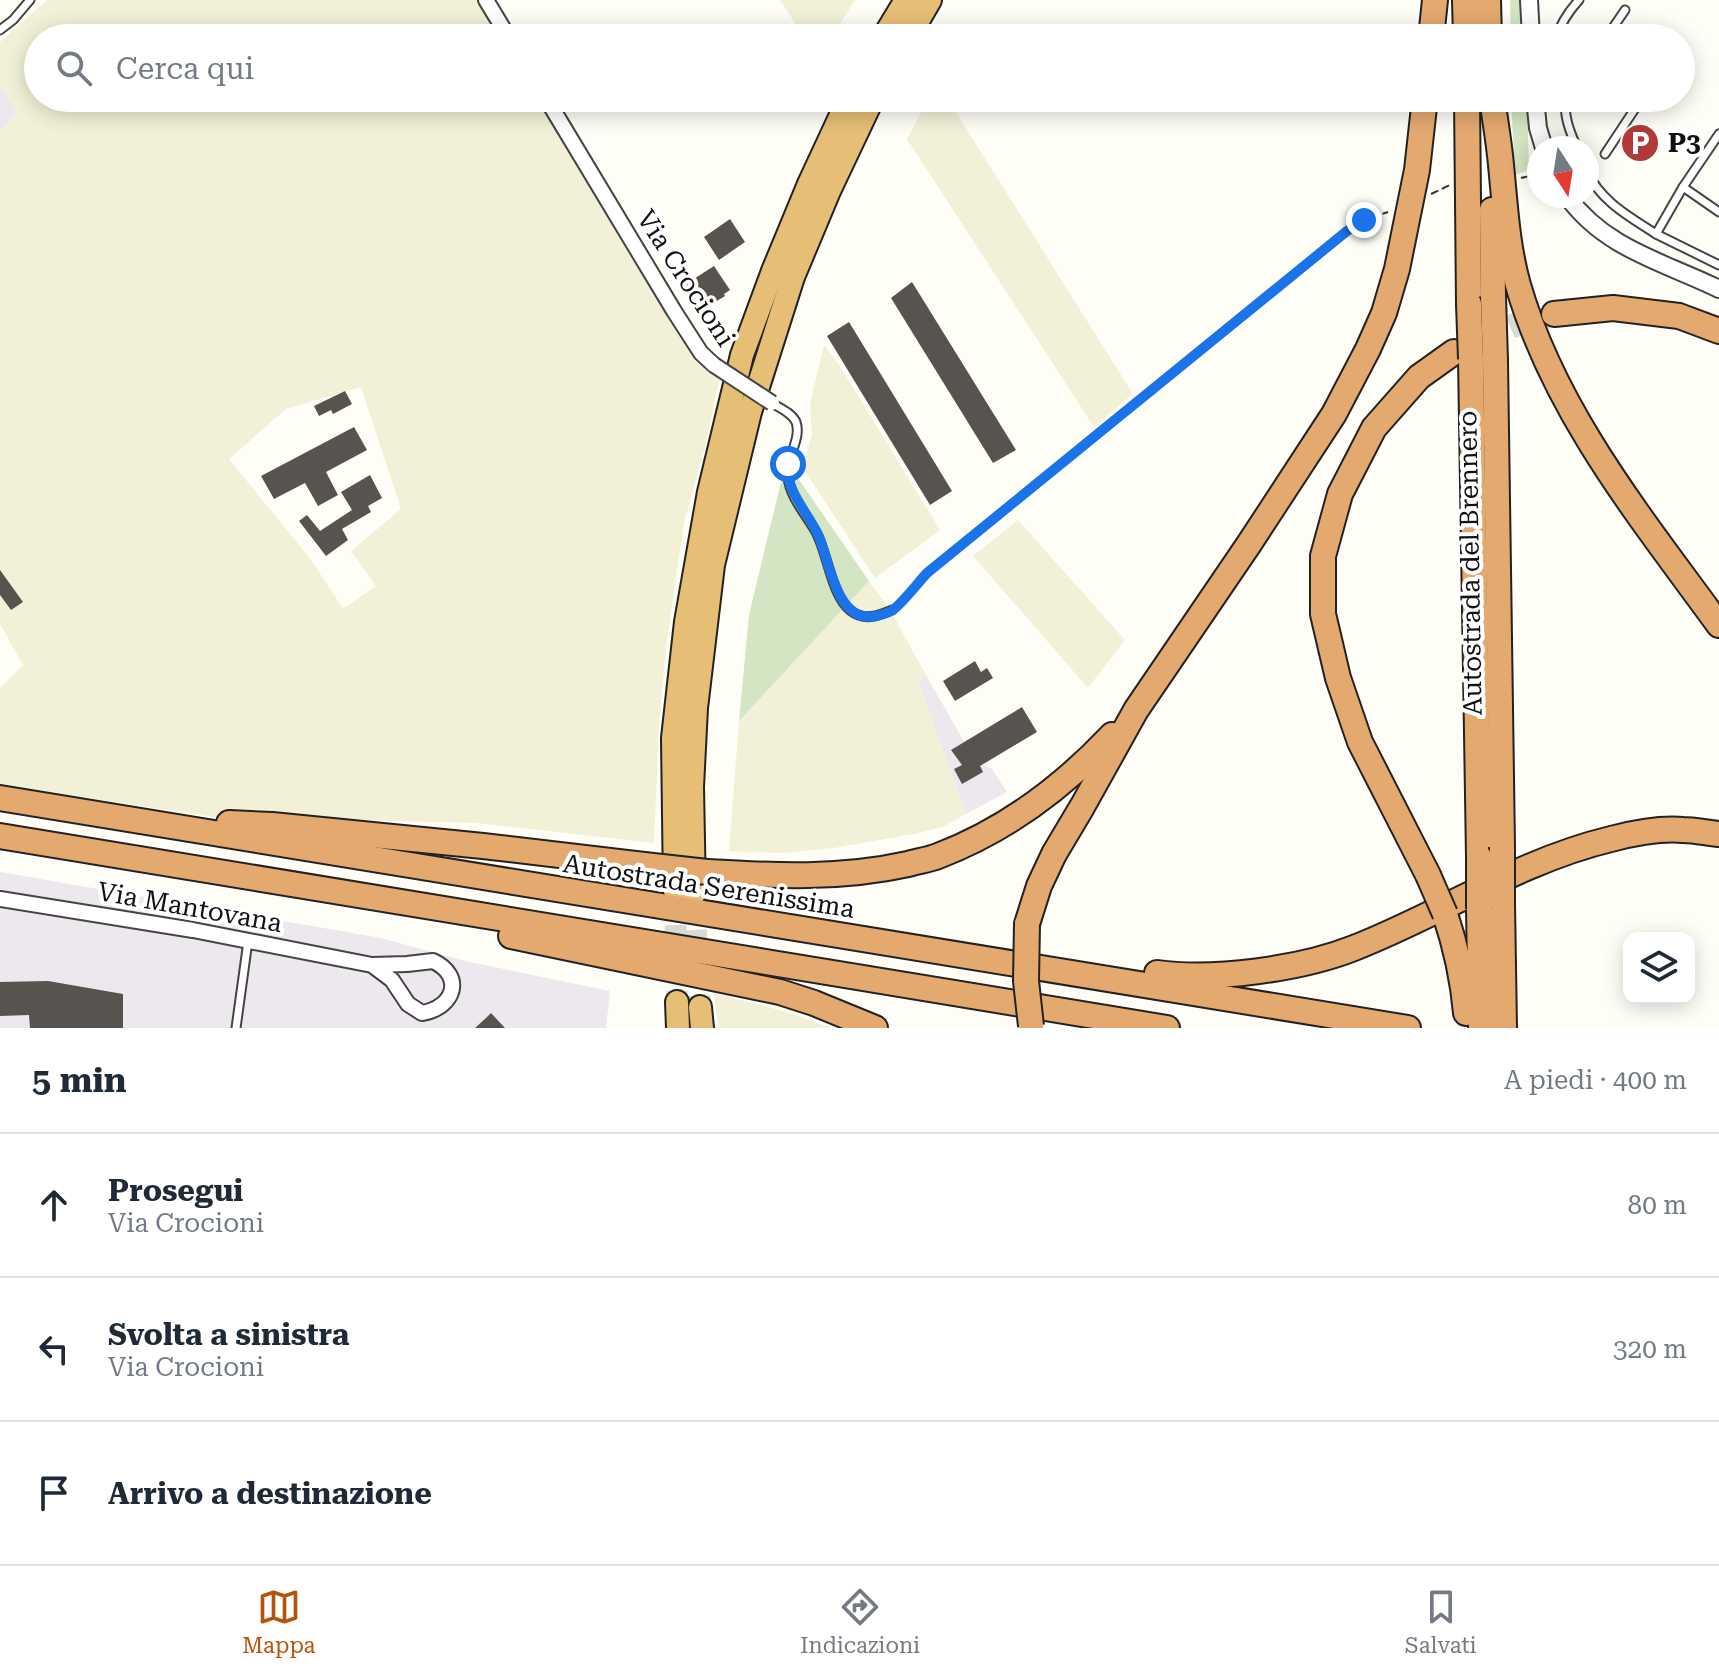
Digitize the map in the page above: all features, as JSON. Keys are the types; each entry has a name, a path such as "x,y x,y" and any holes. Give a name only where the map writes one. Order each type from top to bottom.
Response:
{"highway":[{"path":"891,24 906,0"},
{"path":"916,24 930,0"},
{"path":"1432,24 1435,0"},
{"path":"1465,0 1466,24"},
{"path":"1488,0 1489,24"},
{"path":"842,112 773,271 742,355 709,492 686,622 673,738 685,892 696,708 713,565 750,412 793,277 866,112"},
{"path":"1031,1027 1026,981 1027,924 1039,886 1136,710 1334,414 1368,349 1384,313 1397,269 1417,170 1423,112"},
{"name":"Autostrada del Brennero","path":"1467,112 1469,304 1502,847 1490,906 1491,1023"},
{"name":"Autostrada del Brennero","path":"1491,112 1493,296 1473,358 1479,857 1490,906 1503,932 1491,1023"},
{"path":"1493,112 1507,230 1518,283 1532,328 1568,404 1594,448 1719,625"},
{"path":"1554,314 1613,308 1679,316 1719,331"},
{"path":"1473,358 1419,377 1374,428 1340,494 1323,556 1323,614 1338,678 1360,742 1445,914 1463,980 1491,1023"},
{"path":"132,820 272,825 707,872 809,877 885,869 936,857 992,831 1043,798 1086,763 1136,710"},
{"name":"Autostrada Serenissima","path":"0,798 1408,1028"},
{"path":"877,941 1013,951 1173,975 1265,970 1352,949 1520,869 1579,846 1645,832 1681,829 1719,834"},
{"path":"0,836 1167,1028"},
{"path":"284,882 380,911 780,992 875,1028"}],"street":[{"path":"486,0 501,24"},
{"path":"1529,0 1530,24"},
{"name":"Via Crocioni","path":"554,112 701,353 772,403"},
{"path":"1536,112 1540,136"},
{"path":"1576,208 1601,231 1629,250 1719,289"},
{"name":"Via Mantovana","path":"0,899 372,965 433,961 448,972 452,983 449,999 438,1008 422,1013 408,1004 392,980 372,965"}],"lane":[{"path":"0,30 30,0"},
{"path":"1561,24 1579,0"},
{"path":"1616,24 1625,10"},
{"path":"1566,112 1573,136"},
{"path":"1605,154 1633,112"},
{"path":"1656,234 1719,134"},
{"path":"1683,187 1719,212"},
{"path":"1599,189 1616,207 1656,234 1719,265"},
{"name":"Via Crocioni","path":"772,403 794,417 796,437 788,464 791,491 817,533 839,596 849,610 858,615 868,617 892,610"},
{"path":"236,1028 248,941"}],"path":[{"path":"1516,179 1527,177"},
{"path":"1429,195 1455,183"},
{"path":"892,610 927,573 1347,231 1364,220 1389,212"}],"shaded area":[{"path":"0,87 18,112 0,133"},
{"path":"926,675 975,761 992,769 1007,792 966,814 918,682"},
{"path":"0,872 381,938 465,961 610,991 606,1028 0,1028"}],"green space":[{"path":"47,0 490,0 505,24 24,24 24,112 560,112 721,373 685,519 678,563 659,723 654,843 477,823 313,819 247,822 0,785 0,688 23,665 0,624 0,133 18,112 0,87 0,42","holes":["361,387 401,509 351,551 376,586 343,609 312,561 229,459 286,409"]},
{"path":"780,0 855,0 840,24 796,24"},
{"path":"1510,0 1524,0 1525,24 1511,24"},
{"path":"921,112 956,112 1133,394 1094,427 907,139"},
{"path":"1512,112 1527,112 1527,171 1515,175"},
{"path":"824,345 940,530 875,578 803,468 812,434 810,404"},
{"path":"786,461 869,581 739,721 749,615"},
{"path":"1018,520 1125,640 1088,688 973,556"},
{"path":"869,581 889,608 926,675 918,682 966,814 942,827 919,833 834,848 784,853 729,851 739,721"},
{"path":"713,993 787,1012 831,1028 719,1028"}],"building":[{"path":"730,219 745,242 719,260 704,237"},
{"path":"714,266 730,290 702,310 686,284"},
{"path":"912,282 1016,450 993,463 891,298"},
{"path":"849,322 952,491 930,505 827,336"},
{"path":"345,391 352,404 333,414 331,410 319,416 314,406"},
{"path":"354,427 367,450 326,472 338,495 318,506 305,483 274,499 261,476"},
{"path":"370,475 382,498 368,506 371,512 342,529 348,540 326,556 299,521 307,515 320,531 352,510 341,492"},
{"path":"0,570 23,602 11,610 0,595"},
{"path":"975,661 981,672 987,668 993,678 955,701 943,681"},
{"path":"1022,707 1037,732 980,766 983,772 962,784 954,769 962,765 951,750"},
{"path":"48,981 123,994 123,1028 30,1028 29,1015 0,1016 0,982"},
{"path":"491,1013 505,1028 475,1028 487,1017"}],"tunnel":[{"path":"1477,341 1512,326 1554,314"},
{"path":"675,892 677,1002"},
{"path":"694,897 700,1007"}],"place":[{"name":"P3","path":"1640,143"}],"route":[{"path":"788,464 791,491 817,533 839,596 849,610 858,615 868,617 892,610 927,573 1364,220"}]}
